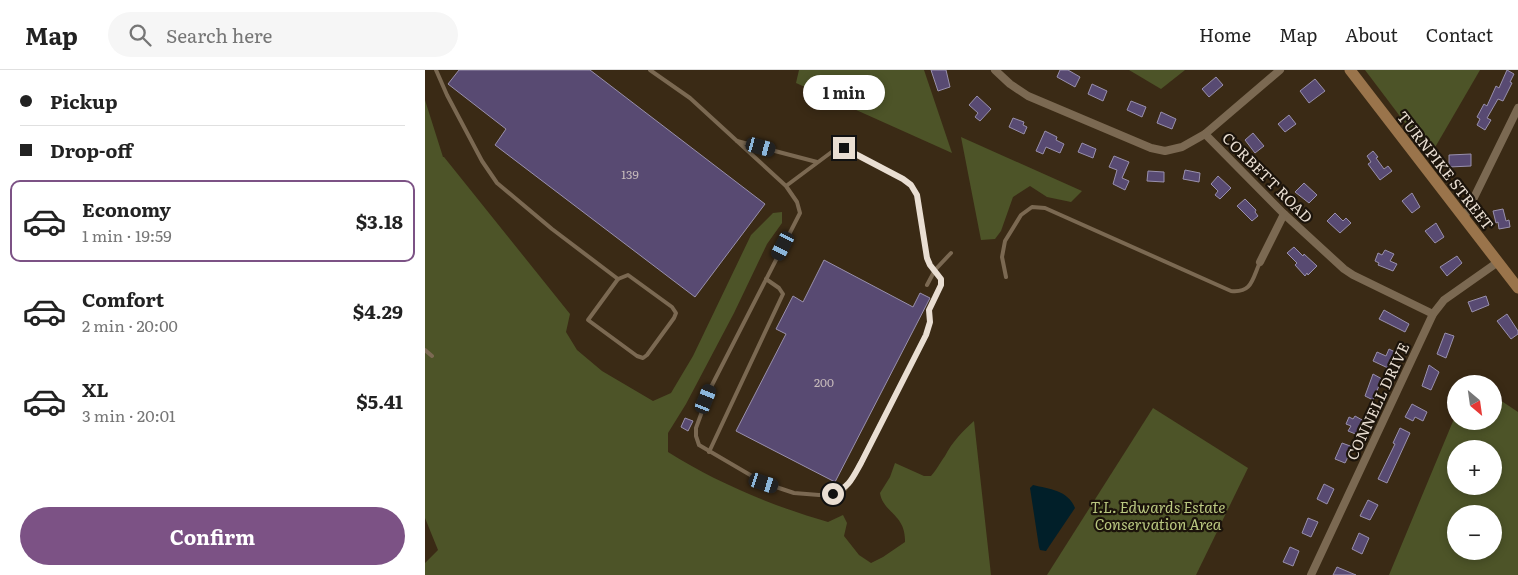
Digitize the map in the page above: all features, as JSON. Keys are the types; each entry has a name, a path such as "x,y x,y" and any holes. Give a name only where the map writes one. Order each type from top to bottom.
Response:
{"street":[{"name":"CORBETT ROAD","path":"995,70 1010,84 1028,96 1151,148 1165,151 1181,147 1205,134 1284,214 1344,269 1433,314"},
{"path":"1205,134 1279,70"},
{"name":"TURNPIKE STREET","path":"1350,70 1518,288"},
{"path":"1464,218 1518,108"},
{"path":"1260,262 1284,214"},
{"name":"CONNELL DRIVE","path":"1311,575 1433,314 1444,300 1498,262"}],"lane":[{"path":"436,70 482,161 497,183 552,229 618,279"},
{"path":"649,70 689,98 786,186 797,202 800,214 711,387 696,428 699,445 764,483 794,493 833,494 845,489 853,479 926,335 930,322 929,310 941,285 941,279 927,258 917,195 911,185 903,179 844,148 837,148 786,186"},
{"path":"736,140 817,162"},
{"path":"1006,277 1002,257 1005,241 1021,215 1032,207 1045,208 1231,291 1241,292 1247,289 1260,262"},
{"path":"927,285 935,270 951,253"},
{"path":"628,275 672,307 675,312 674,318 643,358 637,356 589,320 618,279 628,275"},
{"path":"709,452 783,294 779,288 766,279"},
{"path":"425,350 431,356"}],"green space":[{"path":"799,70 924,70 952,153 796,83"},
{"path":"1129,70 1185,70 1161,89"},
{"path":"1365,70 1480,70 1430,156"},
{"path":"425,100 443,157 570,314 566,332 577,350 602,371 653,401 671,393 693,356 751,235 773,213 782,212 782,223 767,244 734,313 686,404 668,433 668,452 725,483 787,509 828,522 843,515 847,523 844,536 859,555 871,563 905,542 902,525 885,505 880,493 890,477 895,463 924,476 931,476 954,441 974,421 991,575 425,575 425,563 438,550 425,518"},
{"path":"961,137 1082,191 1071,202 1047,197 1030,186 1013,197 1001,231 995,239 981,240"},
{"path":"1503,402 1518,412 1518,575 1389,575 1449,430 1503,430"},
{"name":"T.L. Edwards Estate Conservation Area","path":"1153,408 1248,468 1196,575 1047,575"}],"water":[{"path":"1033,485 1063,494 1068,497 1075,508 1046,551 1040,550 1039,547 1030,488"}],"building":[{"path":"459,70 590,70 765,204 695,297 495,145 506,129 448,84"},
{"path":"931,70 946,70 950,87 938,91"},
{"path":"1060,70 1068,70 1080,77 1075,87 1057,77"},
{"path":"1507,70 1514,74 1510,82 1512,83 1503,101 1498,99 1487,118 1491,120 1485,130 1477,125 1480,119 1477,117 1484,104 1487,106 1496,86 1499,88"},
{"path":"1216,77 1223,85 1209,97 1202,89"},
{"path":"1315,79 1325,91 1309,103 1300,91"},
{"path":"1092,84 1107,91 1103,101 1088,94"},
{"path":"977,96 991,109 980,121 975,117 978,113 969,105"},
{"path":"1131,101 1146,107 1142,117 1127,110"},
{"path":"1161,112 1176,119 1172,129 1157,123"},
{"path":"1289,115 1296,124 1285,132 1278,124"},
{"path":"1013,118 1024,122 1023,125 1027,127 1024,134 1009,127"},
{"path":"1045,131 1057,137 1056,140 1064,144 1060,153 1046,147 1043,154 1036,151"},
{"path":"1253,133 1264,146 1255,153 1245,140"},
{"path":"1082,143 1096,149 1093,158 1078,152"},
{"path":"1373,151 1384,169 1388,166 1392,171 1380,180 1368,164 1371,162 1367,156"},
{"path":"1471,154 1471,166 1449,167 1449,155"},
{"path":"1114,156 1129,162 1122,178 1129,181 1125,190 1113,184 1117,170 1109,167"},
{"path":"1185,170 1200,173 1199,182 1183,179"},
{"path":"1148,171 1164,172 1164,182 1147,181"},
{"path":"1218,176 1231,188 1220,199 1215,195 1218,191 1211,184"},
{"path":"1304,183 1317,195 1309,203 1295,192"},
{"path":"1412,193 1420,207 1412,213 1402,201"},
{"path":"1245,199 1256,210 1255,212 1258,216 1252,221 1237,206"},
{"path":"1503,209 1506,221 1509,220 1510,227 1499,229 1493,211"},
{"path":"1335,213 1343,221 1346,218 1351,223 1340,233 1327,221"},
{"path":"1436,223 1444,237 1435,243 1425,231"},
{"path":"1294,247 1317,266 1308,275 1307,273 1305,276 1295,265 1297,263 1287,253"},
{"path":"1385,250 1394,254 1390,261 1397,264 1393,271 1378,265 1379,263 1375,261 1378,253 1382,255"},
{"path":"1457,256 1462,263 1447,276 1440,267"},
{"path":"824,260 913,307 920,293 930,298 835,482 736,431 786,334 776,329 793,296 803,302"},
{"path":"1486,296 1489,305 1472,312 1468,302"},
{"path":"1384,310 1409,324 1405,332 1379,319"},
{"path":"1507,314 1518,331 1518,334 1511,339 1497,321"},
{"path":"1445,333 1454,336 1446,358 1437,354"},
{"path":"1389,349 1395,352 1388,368 1373,361 1377,352 1386,356"},
{"path":"1429,365 1439,372 1431,390 1422,386"},
{"path":"1373,374 1382,379 1373,400 1365,396"},
{"path":"1412,404 1427,412 1423,421 1415,417 1413,421 1405,417"},
{"path":"1355,416 1364,421 1358,435 1348,431 1351,426 1346,424 1349,417 1353,419"},
{"path":"685,418 693,421 688,431 681,427"},
{"path":"1400,428 1410,433 1387,483 1378,479 1395,444 1393,443"},
{"path":"1342,443 1353,447 1345,463 1335,459"},
{"path":"1324,484 1334,489 1327,504 1317,499"},
{"path":"1368,500 1378,505 1370,520 1360,516"},
{"path":"1308,518 1318,522 1311,537 1302,533"},
{"path":"1359,533 1369,538 1362,554 1352,549"},
{"path":"1290,547 1299,551 1293,566 1283,562"},
{"path":"1337,567 1356,575 1333,575"}],"route":[{"path":"833,494 845,489 853,479 926,335 930,322 929,310 941,285 941,279 927,258 917,195 911,185 844,148"}]}
